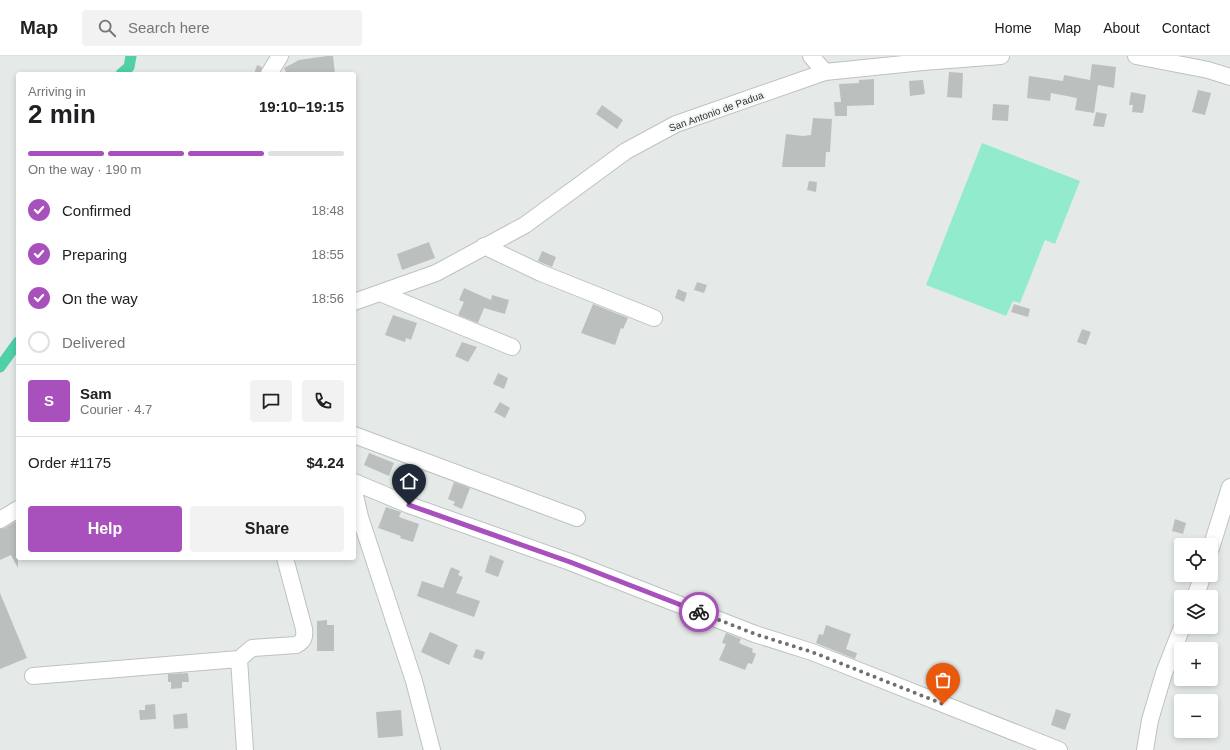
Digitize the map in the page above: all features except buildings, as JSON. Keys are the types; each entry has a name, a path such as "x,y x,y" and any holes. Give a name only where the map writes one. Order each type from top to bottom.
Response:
{"street":[{"path":"269,72 280,56"},
{"path":"811,56 824,72"},
{"name":"San Antonio de Padua","path":"356,301 436,272 526,225 626,152 676,124 824,72 1001,56"},
{"path":"1136,56 1208,70 1230,77"},
{"path":"484,246 541,273 654,318"},
{"path":"380,293 512,347"},
{"path":"356,436 577,518"},
{"path":"356,483 409,505 570,562 755,634 812,652 1059,750"},
{"path":"1214,538 1230,487"},
{"path":"356,500 360,517 414,681 432,750"},
{"path":"0,520 16,509"},
{"path":"33,676 239,659 252,648 296,645 301,643 305,638 304,629 286,560"},
{"path":"1145,750 1150,720 1164,673 1179,634"},
{"path":"239,659 245,750"}],"green space":[{"path":"982,143 1080,181 1055,244 1045,240 1020,303 1013,301 1006,316 926,285"}],"waterway":[{"path":"123,72 129,67 131,56"},
{"path":"0,367 16,345"}],"way so far":[{"path":"699,612 755,634 812,652 943,704"}],"route":[{"path":"409,505 570,562 699,612"}]}
